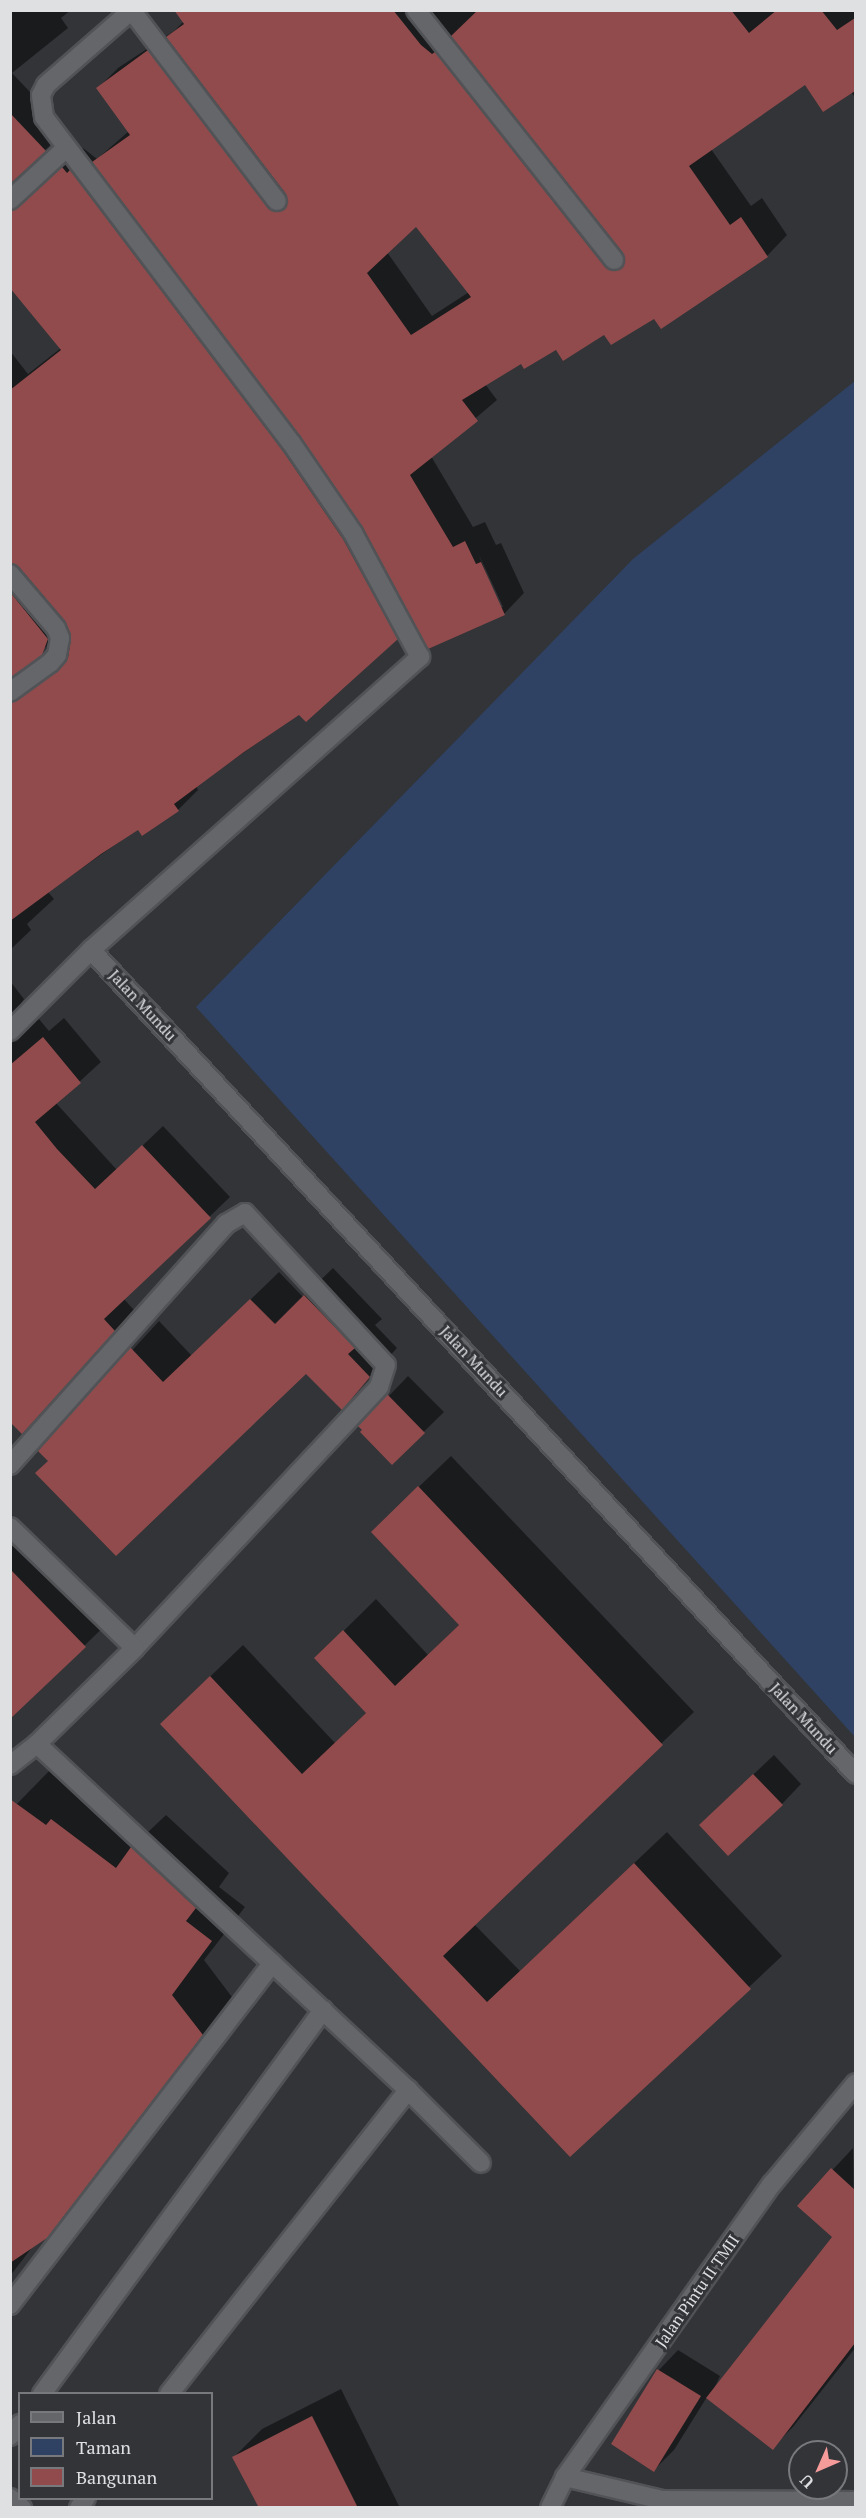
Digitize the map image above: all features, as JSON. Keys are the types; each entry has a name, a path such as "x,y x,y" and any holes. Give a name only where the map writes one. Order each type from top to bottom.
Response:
{"street":[{"path":"416,10 614,260"},
{"path":"10,1030 91,950 420,657 353,533 292,444 65,149 44,117 41,95 46,85 132,11 277,201"},
{"path":"10,200 65,149"},
{"path":"10,574 56,628 60,638 57,655 50,663 10,692"},
{"name":"Jalan Mundu","path":"91,950 855,1774"},
{"path":"10,1465 226,1224 245,1213 386,1365 379,1387 135,1648 37,1744 10,1765"},
{"path":"10,1527 135,1648"},
{"path":"37,1744 408,2090 481,2163"},
{"path":"10,2305 272,1963"},
{"path":"43,2392 323,2010"},
{"name":"Jalan Pintu II TMII","path":"550,2508 565,2477 772,2184 855,2083"},
{"path":"171,2392 408,2090"},
{"path":"565,2477 663,2504 855,2501"},
{"path":"10,2498 22,2508"}],"green space":[{"path":"855,381 855,1737 196,1007 633,559"}],"building":[{"path":"174,10 393,10 421,45 432,54 435,52 605,267 615,271 624,265 623,253 451,36 478,10 731,10 749,33 777,10 821,10 837,30 855,18 855,91 823,112 805,85 689,166 730,225 741,217 768,257 661,329 654,319 611,345 604,335 563,361 556,350 524,369 521,364 462,400 478,421 410,475 453,547 465,541 476,564 481,562 505,615 428,649 363,528 301,438 92,162 130,135 96,88 148,50 268,208 278,212 287,206 286,194 166,37 184,24","holes":["416,227 471,297 411,335 367,273"]},
{"path":"10,113 46,151 10,184"},
{"path":"62,167 67,173 70,170 283,451 343,539 398,639 306,722 299,715 174,804 179,811 142,836 138,830 101,854 10,921 10,703 58,670 68,658 71,639 65,621 19,567 10,563 10,390 61,350 10,288 10,211"},
{"path":"10,592 48,639 42,655 10,678"},
{"path":"43,1037 81,1083 35,1122 57,1149 95,1189 142,1145 211,1218 104,1319 115,1331 22,1434 10,1422 10,1065"},
{"path":"304,1295 355,1348 348,1354 370,1377 342,1410 306,1374 116,1556 35,1473 48,1461 38,1451 130,1347 163,1382 250,1299 275,1324"},
{"path":"387,1394 425,1433 392,1465 360,1432 362,1430 358,1426"},
{"path":"418,1486 663,1745 443,1956 487,2002 634,1863 751,1989 570,2157 160,1724 210,1676 302,1774 366,1713 314,1658 343,1630 395,1686 459,1625 371,1532"},
{"path":"10,1569 86,1647 10,1719"},
{"path":"753,1774 783,1805 728,1856 699,1825"},
{"path":"10,1799 46,1825 51,1819 116,1868 131,1847 196,1908 186,1921 212,1941 172,1995 203,2035 47,2238 10,2263"},
{"path":"831,2168 855,2190 855,2343 773,2450 706,2398 832,2237 797,2206"},
{"path":"657,2369 701,2396 654,2472 611,2444"},
{"path":"312,2416 358,2508 259,2508 232,2457"}]}
